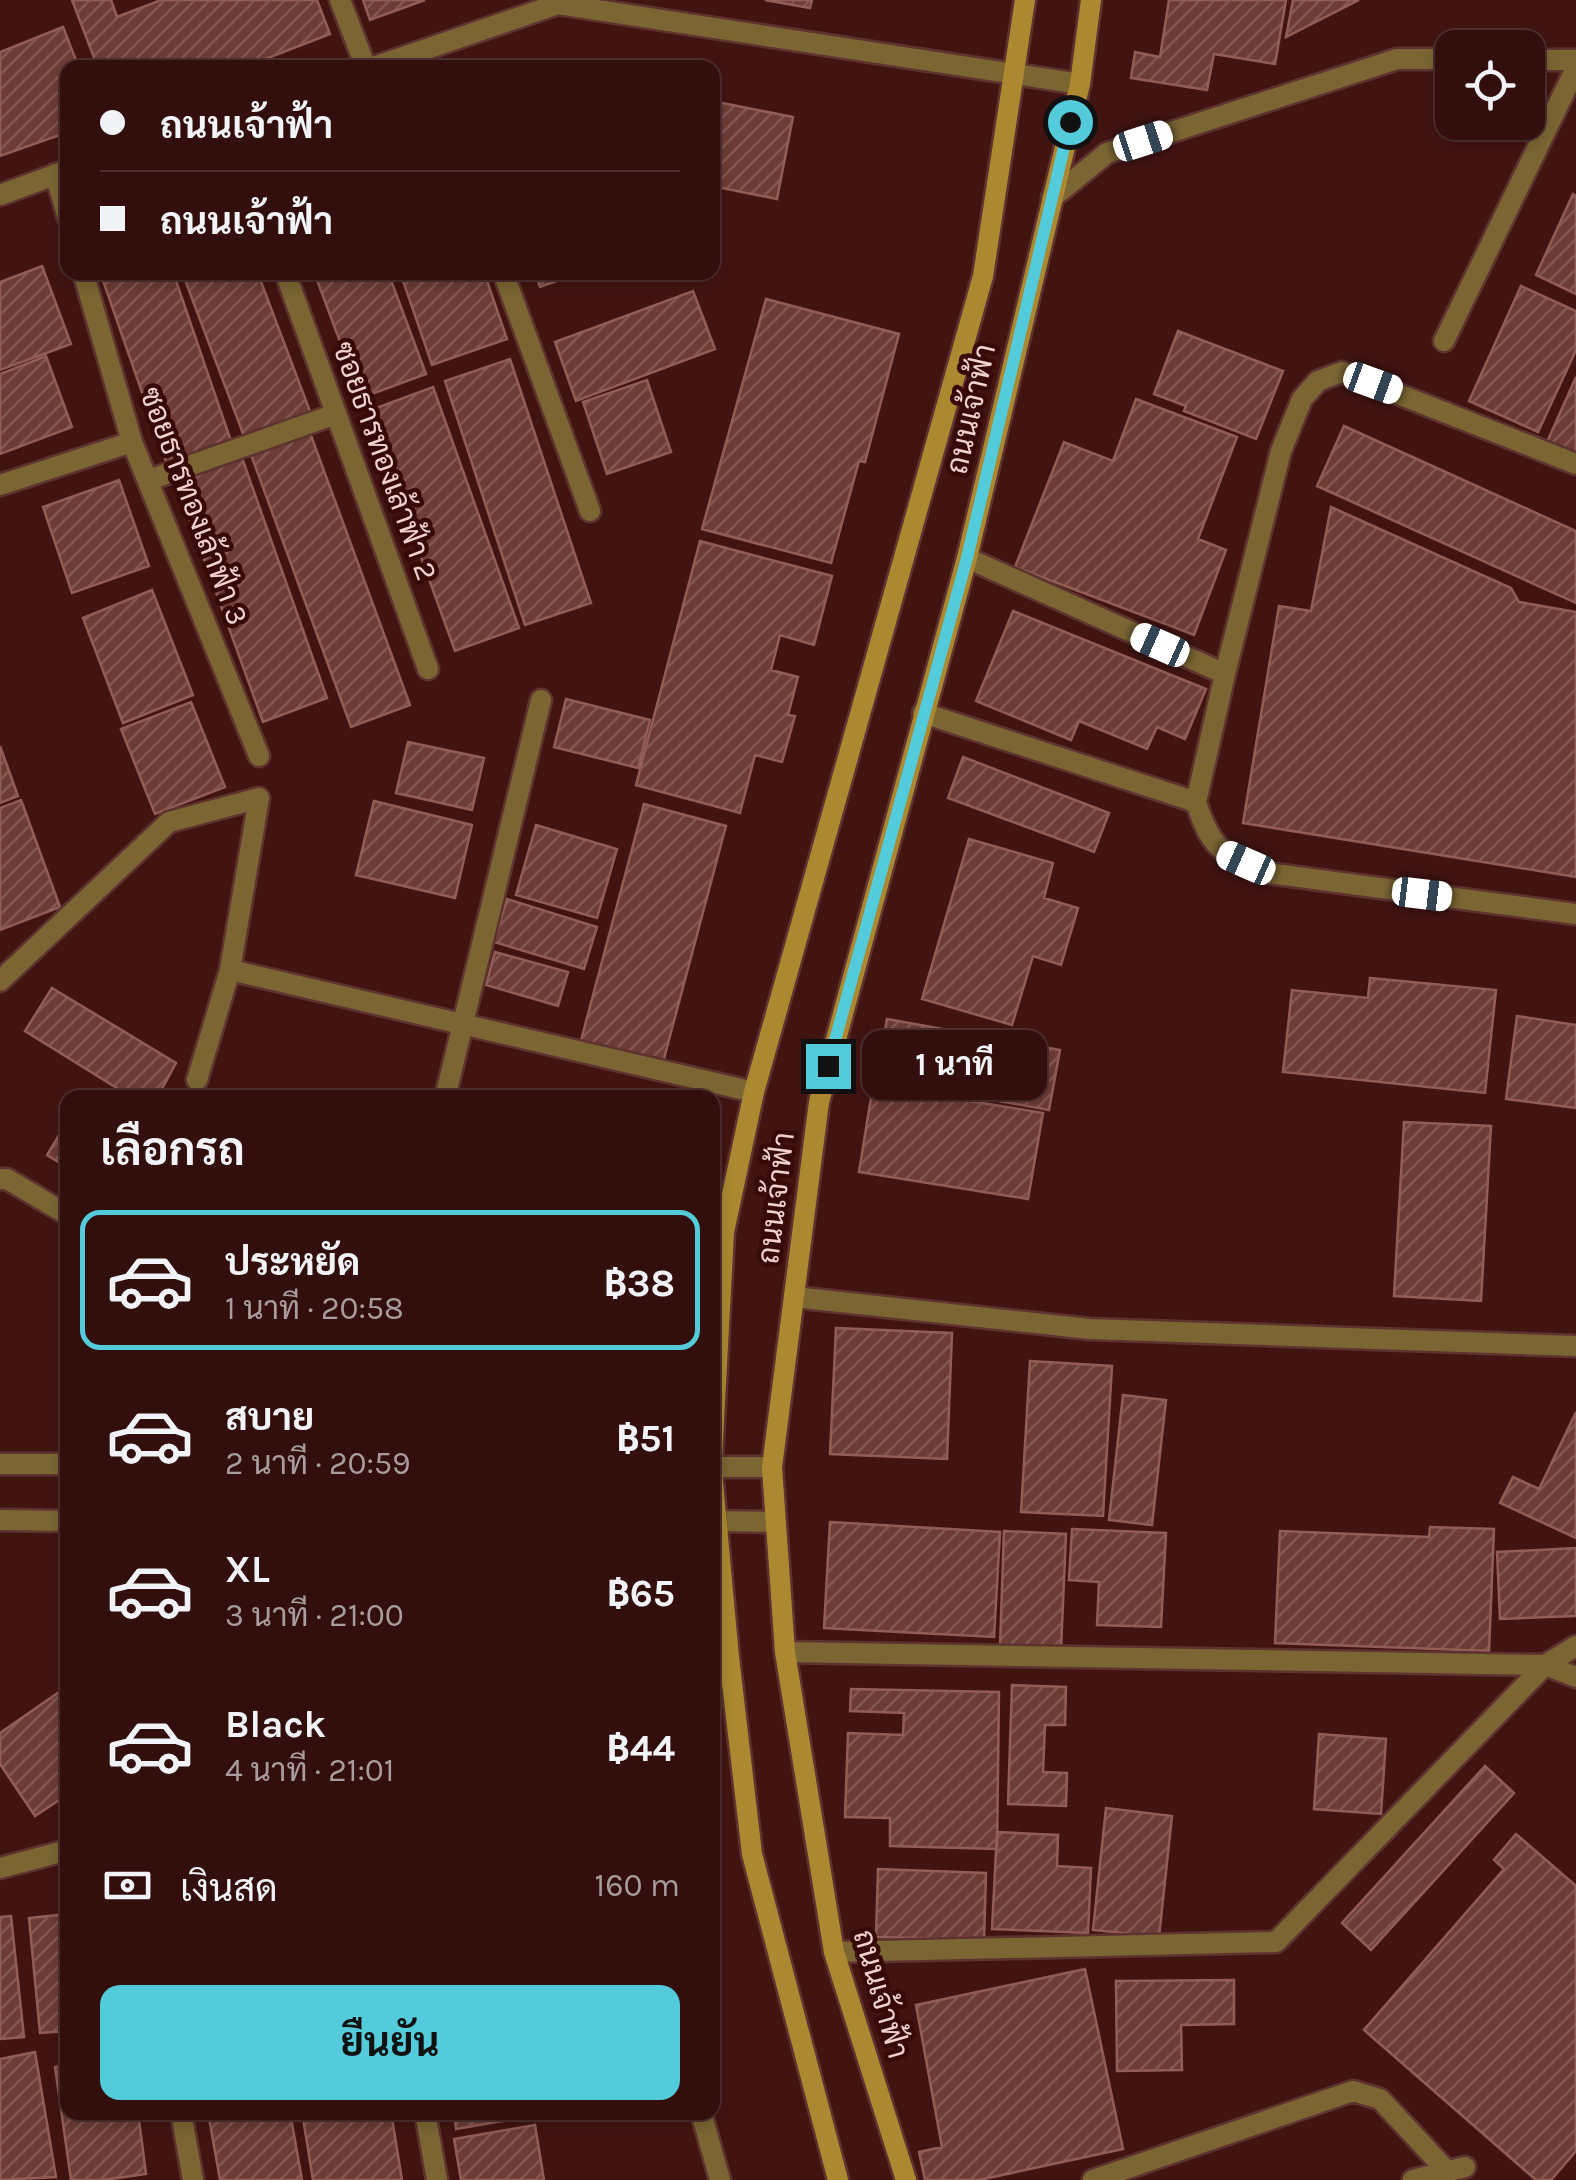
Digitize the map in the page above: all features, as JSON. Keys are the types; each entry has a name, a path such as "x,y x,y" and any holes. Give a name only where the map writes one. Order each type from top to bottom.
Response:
{"main road":[{"name":"ถนนเจ้าฟ้า","path":"720,1308 724,1232 754,1092 983,276 1024,0"},
{"name":"ถนนเจ้าฟ้า","path":"906,2180 834,1952 785,1652 772,1468 818,1102 967,558 1080,84 1091,0"},
{"path":"720,1567 752,1854 838,2180"}],"street":[{"path":"340,0 366,60"},
{"path":"424,59 558,4 1080,84"},
{"path":"1052,198 1107,153 1397,59 1435,59"},
{"path":"1444,341 1576,64 1545,61"},
{"path":"0,194 60,172"},
{"name":"ซอยธารทองเล้าฟ้า 3","path":"85,280 132,442 260,756"},
{"name":"ซอยธารทองเล้าฟ้า 2","path":"288,280 428,670"},
{"path":"505,280 590,511"},
{"path":"1576,464 1342,372 1318,381 1302,398 1281,451 1196,802 1206,834 1224,853 1268,874 1576,914"},
{"path":"149,480 336,414"},
{"path":"0,485 132,442"},
{"path":"967,558 1225,674"},
{"path":"447,1090 542,700"},
{"path":"923,714 1196,802"},
{"path":"0,982 168,822 259,798 230,970 198,1080"},
{"path":"230,970 754,1092"},
{"path":"0,1179 60,1210"},
{"path":"794,1297 1090,1329 1576,1346"},
{"path":"0,1464 60,1464"},
{"path":"720,1470 772,1468"},
{"path":"0,1520 60,1521"},
{"path":"720,1522 775,1522"},
{"path":"834,1952 1276,1942 1545,1665 1576,1646"},
{"path":"785,1652 1545,1665 1576,1676"},
{"path":"0,1868 60,1852"},
{"path":"1093,2180 1353,2091 1380,2099 1456,2169 1413,2180"},
{"path":"182,2120 193,2180"},
{"path":"427,2120 438,2180"},
{"path":"703,2120 720,2180"}],"building":[{"path":"72,0 111,0 117,17 161,0 317,0 330,34 263,60 95,60"},
{"path":"363,0 425,0 370,20"},
{"path":"765,0 812,0 810,8"},
{"path":"1169,0 1286,0 1275,64 1214,54 1207,90 1131,78 1135,52 1160,57"},
{"path":"1293,0 1359,0 1286,37"},
{"path":"63,27 76,60 60,60 60,135 0,156 0,52"},
{"path":"720,103 793,117 777,199 720,188"},
{"path":"1573,194 1576,196 1576,294 1536,275"},
{"path":"42,266 71,344 0,370 0,282"},
{"path":"103,280 176,280 232,444 168,467"},
{"path":"185,280 260,280 311,414 245,439"},
{"path":"317,280 391,280 426,374 361,398"},
{"path":"403,280 487,280 507,339 432,365"},
{"path":"538,280 560,280 540,287"},
{"path":"1521,286 1576,311 1576,350 1538,432 1469,401"},
{"path":"693,291 715,349 576,401 555,342"},
{"path":"766,299 899,334 865,462 859,461 831,563 702,529"},
{"path":"1178,331 1283,371 1256,439 1184,411 1186,406 1154,394"},
{"path":"46,356 72,427 0,454 0,374"},
{"path":"510,359 591,603 525,625 445,381"},
{"path":"1576,377 1576,455 1547,442"},
{"path":"647,380 671,452 607,474 583,402"},
{"path":"433,387 519,628 455,651 368,411"},
{"path":"1136,399 1237,437 1198,539 1226,550 1194,635 1015,567 1064,442 1113,461"},
{"path":"1344,426 1576,531 1576,603 1317,486"},
{"path":"309,430 410,705 351,727 250,452"},
{"path":"241,455 327,698 263,722 175,479"},
{"path":"119,480 149,566 72,593 43,507"},
{"path":"1331,507 1511,588 1519,602 1576,612 1576,877 1243,823 1279,606 1311,611"},
{"path":"700,541 832,576 814,645 780,635 771,670 798,677 788,715 795,716 782,762 755,755 740,813 636,785"},
{"path":"152,590 193,695 123,723 83,618"},
{"path":"1013,611 1206,689 1185,739 1157,727 1147,749 1079,721 1071,740 976,701"},
{"path":"566,699 650,720 638,768 554,747"},
{"path":"191,702 225,787 155,814 121,729"},
{"path":"408,742 484,758 472,810 396,793"},
{"path":"0,746 18,796 0,803"},
{"path":"963,757 1109,813 1094,852 948,798"},
{"path":"21,800 60,907 0,930 0,808"},
{"path":"374,801 472,825 455,898 356,875"},
{"path":"644,804 726,826 662,1066 580,1044"},
{"path":"536,825 617,849 597,918 516,895"},
{"path":"969,839 1053,863 1044,898 1078,908 1061,965 1033,956 1012,1025 922,999"},
{"path":"507,899 597,927 584,969 494,942"},
{"path":"495,952 568,972 558,1006 486,985"},
{"path":"1370,978 1496,990 1485,1093 1283,1072 1292,990 1368,998"},
{"path":"52,988 176,1063 161,1090 120,1090 25,1031"},
{"path":"1517,1016 1576,1025 1576,1108 1506,1099"},
{"path":"887,1019 1060,1050 1049,1110 877,1079"},
{"path":"873,1085 1043,1113 1028,1199 859,1172"},
{"path":"1404,1122 1491,1126 1481,1301 1394,1296"},
{"path":"60,1133 60,1163 47,1155"},
{"path":"836,1328 952,1333 947,1459 830,1454"},
{"path":"1030,1361 1112,1366 1103,1516 1021,1512"},
{"path":"1123,1395 1166,1400 1152,1525 1109,1520"},
{"path":"1576,1412 1576,1538 1500,1503 1513,1477 1539,1489"},
{"path":"830,1522 1000,1532 994,1637 824,1628"},
{"path":"1430,1527 1494,1529 1489,1651 1275,1643 1280,1531 1429,1537"},
{"path":"1072,1529 1166,1533 1161,1627 1097,1625 1099,1582 1069,1580"},
{"path":"1004,1531 1066,1534 1061,1649 1000,1647"},
{"path":"1576,1548 1576,1616 1500,1619 1497,1552"},
{"path":"1012,1685 1066,1687 1065,1725 1045,1725 1043,1772 1067,1773 1066,1806 1008,1804"},
{"path":"851,1689 999,1692 997,1849 890,1846 890,1818 845,1817 848,1733 903,1735 904,1713 850,1711"},
{"path":"60,1693 60,1799 35,1816 0,1764 0,1733"},
{"path":"1319,1734 1386,1739 1381,1814 1314,1809"},
{"path":"1485,1766 1514,1793 1371,1950 1342,1923"},
{"path":"1106,1808 1172,1816 1159,1937 1093,1930"},
{"path":"997,1832 1058,1835 1057,1866 1091,1868 1088,1933 992,1929"},
{"path":"1516,1834 1576,1886 1576,2151 1551,2180 1536,2180 1364,2030 1504,1869 1494,1860"},
{"path":"878,1869 986,1873 984,1940 876,1937"},
{"path":"60,1915 60,2032 40,2033 29,1918"},
{"path":"11,1916 24,2037 0,2039 0,1917"},
{"path":"1085,1969 1123,2149 979,2180 925,2180 919,2152 942,2147 916,2005"},
{"path":"1234,1980 1234,2024 1181,2025 1182,2070 1117,2071 1116,1981"},
{"path":"35,2052 56,2177 0,2180 0,2059"},
{"path":"60,2066 60,2102 55,2067"},
{"path":"63,2120 139,2120 146,2174 71,2180"},
{"path":"209,2120 291,2120 302,2180 220,2180"},
{"path":"303,2120 392,2120 402,2180 313,2180"},
{"path":"455,2120 509,2120 456,2129"},
{"path":"535,2125 544,2180 461,2180 454,2139"}],"route":[{"path":"828,1066 967,558 1070,122"}]}
